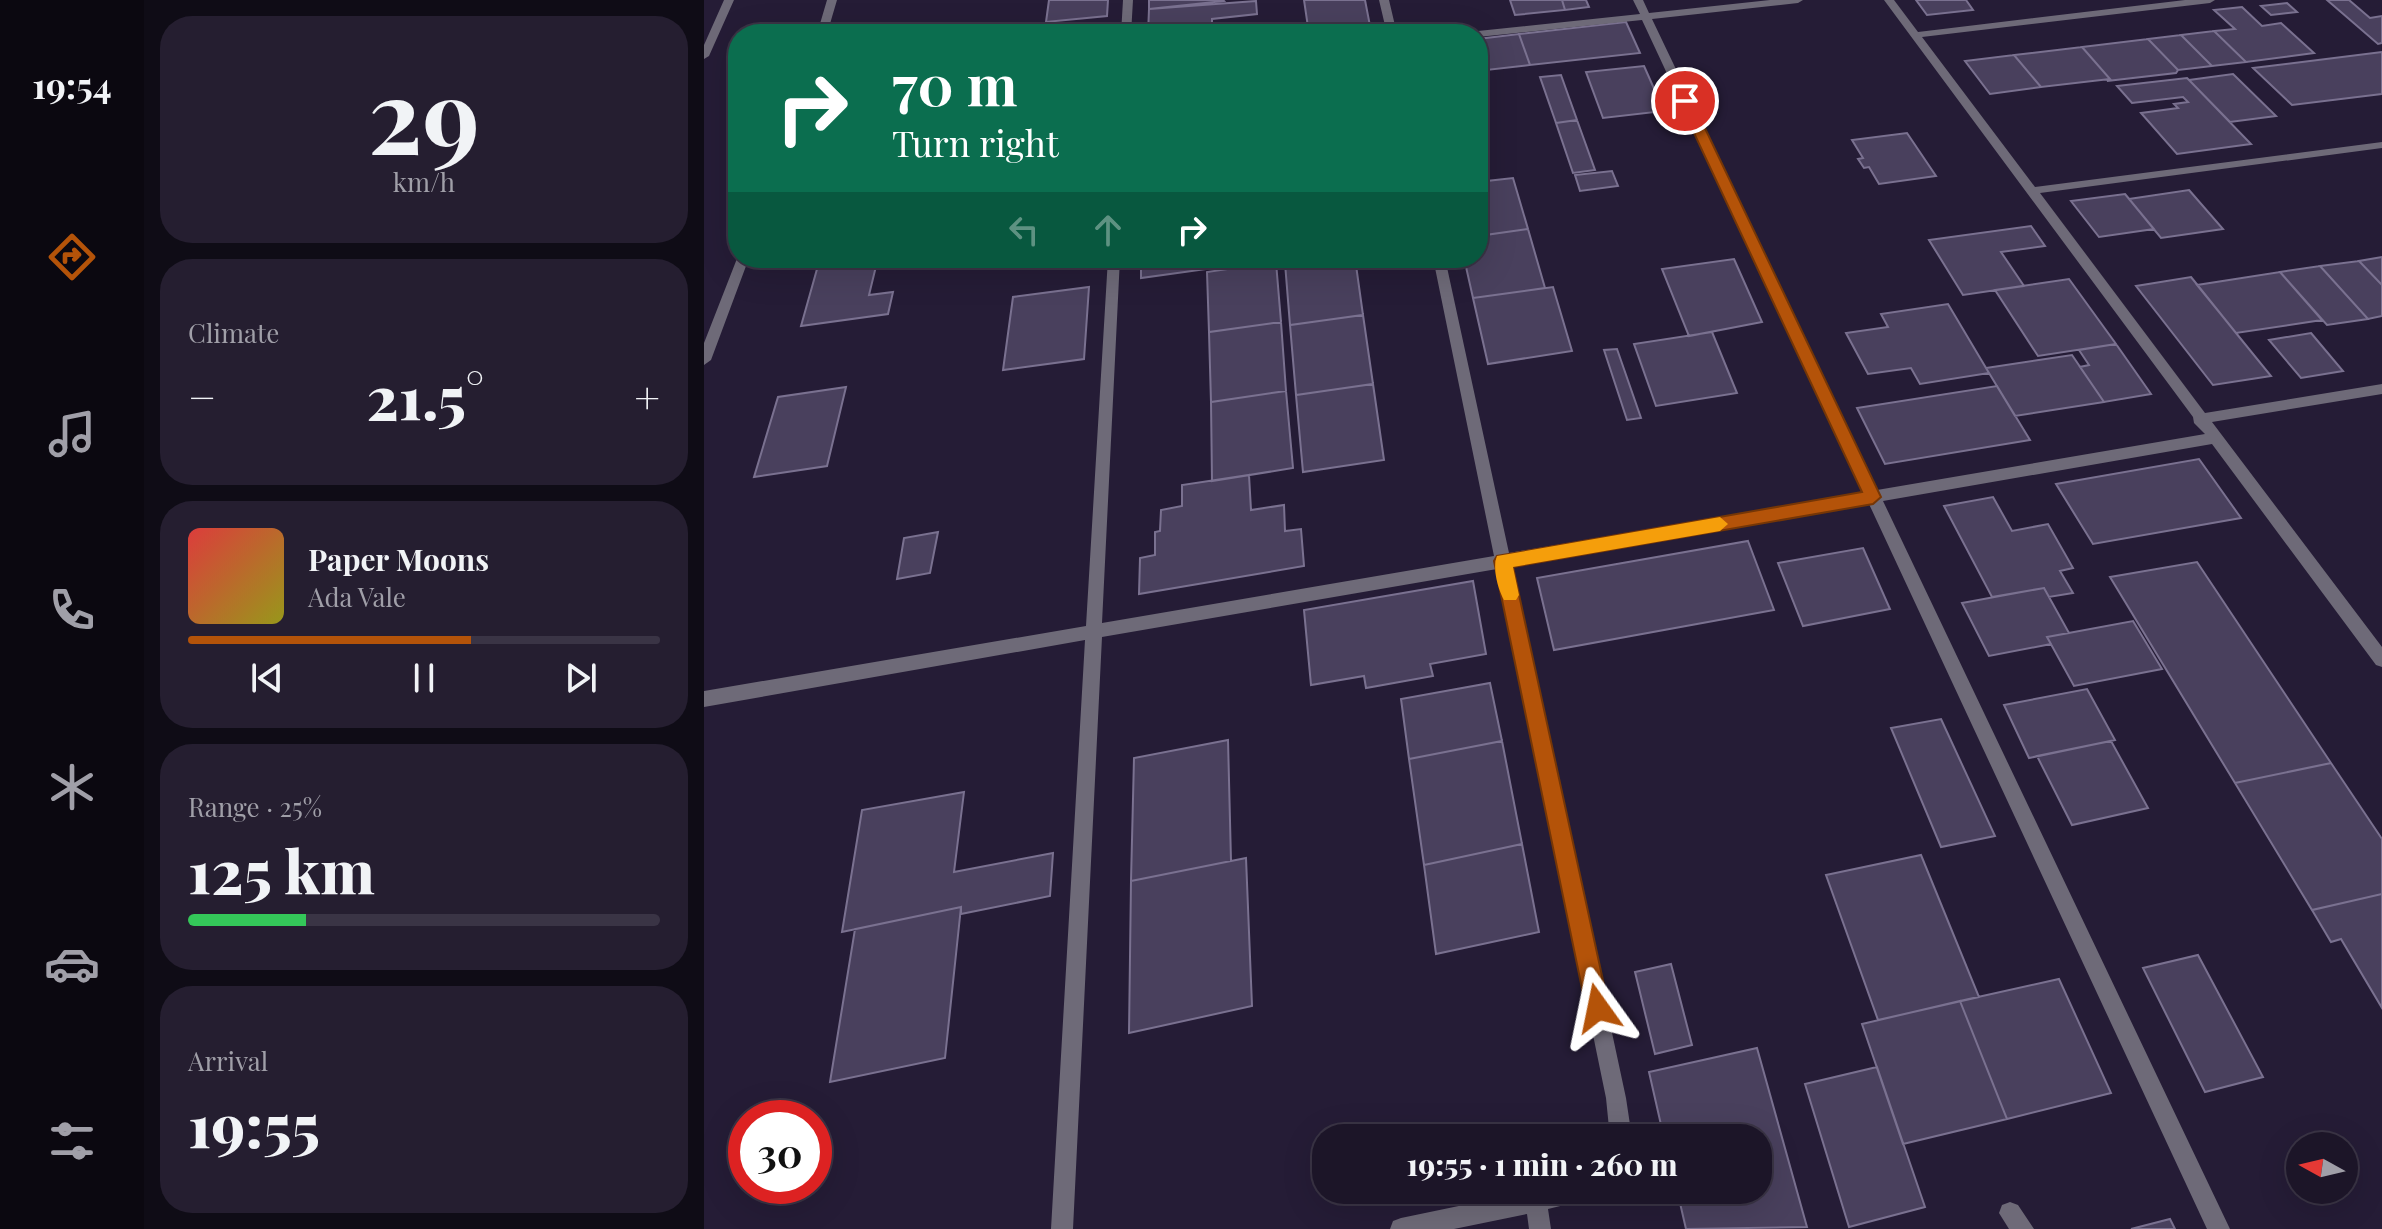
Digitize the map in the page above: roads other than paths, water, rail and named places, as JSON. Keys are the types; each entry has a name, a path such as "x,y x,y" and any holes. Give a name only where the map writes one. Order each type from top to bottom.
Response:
{"street":[{"path":"704,56 729,0"},
{"path":"825,24 832,0"},
{"path":"1127,24 1128,0"},
{"path":"1384,0 1390,24"},
{"path":"1638,0 2219,1229"},
{"path":"1488,33 1798,0"},
{"path":"1889,0 2382,660"},
{"path":"1914,35 2210,0"},
{"path":"2030,191 2382,145"},
{"path":"704,360 739,268"},
{"path":"1062,1229 1113,268"},
{"path":"1441,268 1619,1124"},
{"path":"2199,419 2382,389"},
{"path":"704,699 2214,438"},
{"path":"1401,1229 1522,1204"},
{"path":"1536,1204 1540,1229"}]}
